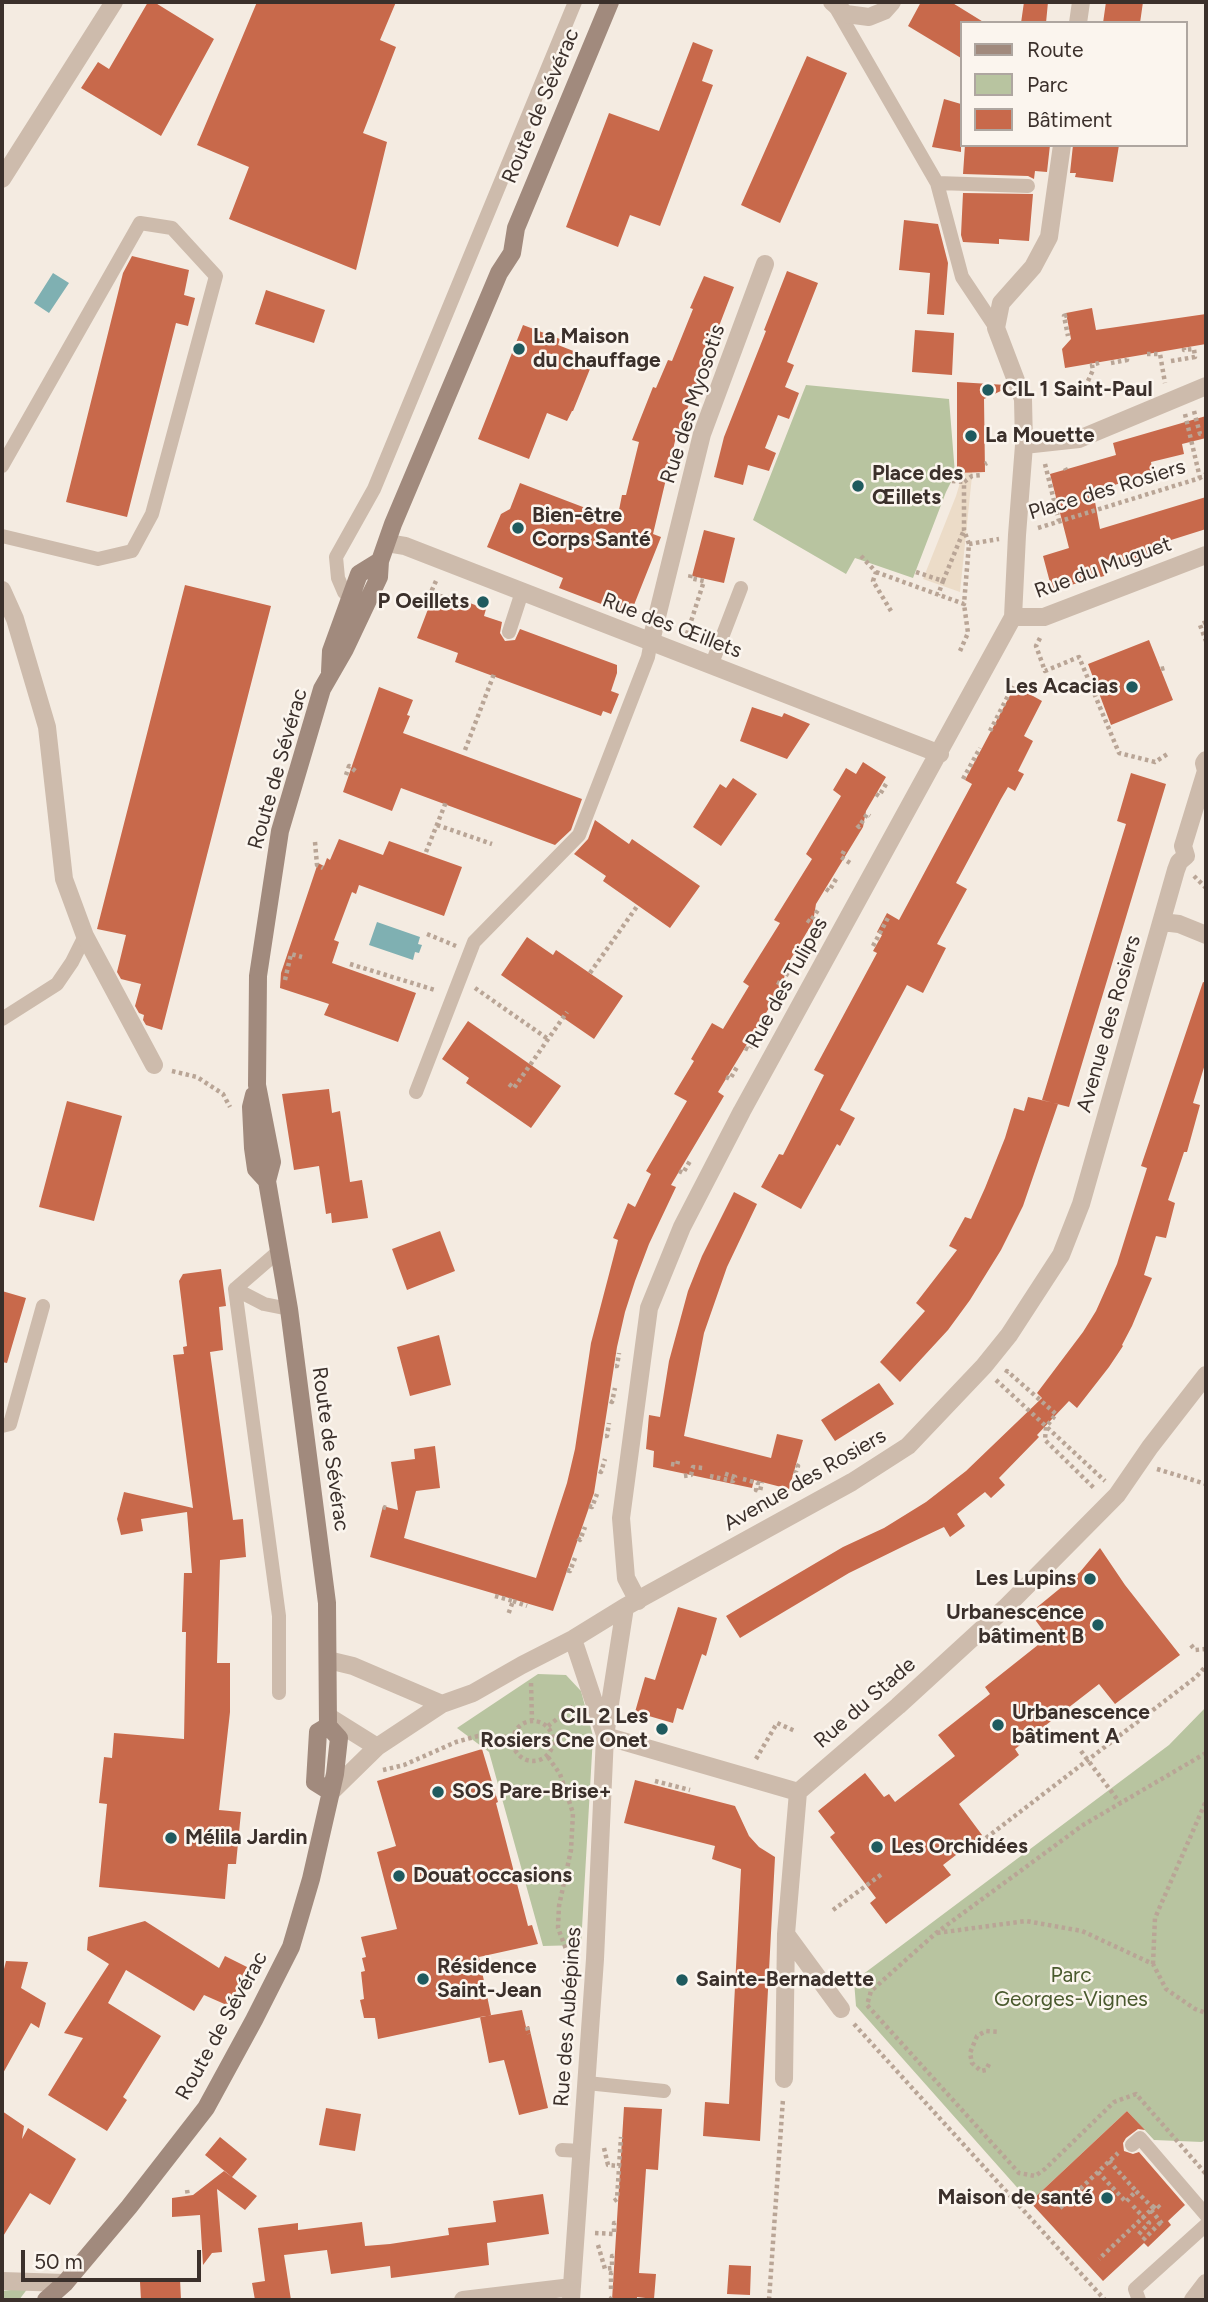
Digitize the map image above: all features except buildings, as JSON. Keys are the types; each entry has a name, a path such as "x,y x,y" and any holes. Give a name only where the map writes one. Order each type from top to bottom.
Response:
{"main road":[{"name":"Route de Sévérac","path":"46,2300 65,2283 129,2207 206,2108 291,1947 311,1880 335,1774 339,1738 328,1721 327,1603 289,1309 267,1181 256,1169 251,1107 257,1084 258,976 279,831 322,689 345,649 379,577 380,561 393,524 499,273 512,253 516,228 610,2"},
{"name":"Route de Sévérac","path":"330,676 331,651 359,574 380,561"},
{"name":"Route de Sévérac","path":"57,2300 65,2283"}],"street":[{"path":"2,179 114,2"},
{"path":"833,3 846,14 869,17 884,11 892,2"},
{"path":"1078,21 1081,2"},
{"path":"996,328 1001,303 1033,267 1049,237 1062,147"},
{"name":"Rue des Myosotis","path":"651,642 702,434 765,264"},
{"name":"Rue des Tulipes","path":"632,1604 626,1578 621,1518 649,1308 682,1227 742,1111 1013,617 1010,536 1024,445 1023,399 996,328"},
{"path":"1024,445 1079,439 1206,386"},
{"name":"Rue des Œillets","path":"387,543 405,546 940,754"},
{"name":"Rue du Muguet","path":"1013,617 1044,617 1206,555"},
{"path":"2,590 15,619 47,727 64,879 85,936 154,1066"},
{"name":"Avenue des Rosiers","path":"331,1791 377,1747 442,1704 473,1693 573,1639 852,1482 908,1446 976,1376 1004,1342 1061,1255 1081,1204 1206,771 1206,760"},
{"path":"1162,922 1179,924 1206,935"},
{"name":"Rue du Stade","path":"798,1792 898,1706 1005,1608 1117,1495 1206,1375"},
{"name":"Rue des Aubépines","path":"571,2294 595,1959 606,1736 632,1604"},
{"name":"Rue des Aubépines","path":"573,1639 606,1736"},
{"path":"328,1660 353,1666 442,1704"},
{"path":"328,1721 377,1747"},
{"path":"606,1736 798,1792 786,1934 784,2079"},
{"path":"786,1934 841,2009"},
{"path":"2,2281 65,2283"},
{"path":"1193,2300 1206,2283"},
{"path":"463,2300 571,2294"}],"lane":[{"path":"351,599 344,592 338,578 337,557 374,489 575,2"},
{"path":"833,3 937,183 962,277 996,328"},
{"path":"937,183 1027,186"},
{"path":"2,466 140,223 172,228 216,276 152,514 132,551 98,559 2,536"},
{"path":"711,666 741,587"},
{"path":"509,632 523,592"},
{"path":"416,1092 474,942 579,835 648,657 651,642"},
{"path":"2,1019 57,984 85,936"},
{"path":"235,1289 279,1251"},
{"path":"235,1289 264,1304 289,1309"},
{"path":"235,1289 279,1616 279,1693"},
{"path":"2,1426 10,1424 43,1306"},
{"path":"587,2082 664,2091"},
{"path":"1126,2147 1140,2138 1206,2215"},
{"path":"562,2150 582,2151"},
{"path":"1139,2300 1135,2289 1206,2225"}],"path":[{"path":"1067,315 1064,316 1068,336"},
{"path":"1171,361 1195,357 1194,349 1184,348"},
{"path":"1147,354 1160,354 1165,383"},
{"path":"1114,362 1127,360 1126,358"},
{"path":"1088,381 1093,370 1092,365 1102,362"},
{"path":"1187,420 1200,478"},
{"name":"Place des Rosiers","path":"969,544 1010,536 1206,474"},
{"path":"952,481 964,482 972,476 982,475"},
{"path":"960,651 968,633 964,604 969,544 964,530 964,482"},
{"path":"1051,492 1059,521"},
{"path":"938,595 964,530"},
{"path":"1153,545 1163,544"},
{"path":"861,556 876,572 964,604"},
{"path":"687,635 704,581 690,578 693,567"},
{"path":"876,572 873,582 891,611"},
{"path":"916,572 943,581"},
{"path":"436,581 431,592 450,600 449,603"},
{"path":"1206,622 1200,625 1206,641"},
{"path":"1036,646 1045,671 1079,657 1119,753 1155,762 1169,753"},
{"path":"465,750 494,674"},
{"path":"990,732 1013,686"},
{"path":"963,779 980,748"},
{"path":"346,775 352,758"},
{"path":"349,766 358,773"},
{"path":"878,794 887,784"},
{"path":"426,852 446,802"},
{"path":"859,825 867,814 870,816"},
{"path":"437,825 492,844"},
{"path":"315,842 317,865 323,868"},
{"path":"842,852 842,859 850,863"},
{"path":"1193,876 1206,888"},
{"path":"828,889 836,879"},
{"path":"590,973 638,905"},
{"path":"809,920 818,910"},
{"path":"873,946 889,916"},
{"path":"427,934 470,950"},
{"path":"797,953 806,943"},
{"path":"285,980 291,954 302,957"},
{"path":"351,964 453,996"},
{"path":"780,982 788,972"},
{"path":"460,977 548,1039"},
{"path":"509,1084 514,1088 567,1012"},
{"path":"747,1048 756,1038"},
{"path":"729,1077 737,1068"},
{"path":"682,1171 690,1161"},
{"path":"616,1365 619,1353"},
{"path":"998,1382 1007,1371 1056,1414 1046,1427 1045,1440 1095,1490"},
{"path":"611,1400 614,1388"},
{"path":"1008,1391 1084,1462"},
{"path":"606,1435 610,1423"},
{"path":"600,1470 605,1459"},
{"path":"671,1464 677,1465 678,1461"},
{"path":"796,1465 798,1466 794,1477 802,1479"},
{"path":"684,1476 691,1475 693,1467 703,1468"},
{"path":"1156,1469 1206,1484"},
{"path":"710,1476 733,1481 735,1477 723,1473"},
{"path":"743,1479 758,1483 756,1490 760,1491 762,1482"},
{"path":"591,1505 597,1494"},
{"path":"580,1538 585,1527"},
{"path":"569,1569 575,1558"},
{"path":"495,1596 527,1606"},
{"path":"508,1615 513,1601"},
{"path":"1191,1646 1195,1650 1206,1649"},
{"path":"986,1838 1196,1677 1206,1666"},
{"path":"530,1680 532,1720"},
{"path":"548,1726 579,1702"},
{"path":"532,1720 548,1726 553,1736 553,1747 548,1757 531,1763 516,1754 512,1737 518,1726 532,1720"},
{"path":"755,1760 777,1723 795,1731"},
{"path":"387,1769 478,1736 512,1737"},
{"path":"1081,1751 1120,1803"},
{"path":"1206,1753 1083,1825 936,1933 871,1991 867,2005 1018,2173 1035,2176 1114,2102 1136,2094 1206,2174"},
{"path":"548,1757 560,1774 573,1813 571,1850 559,1906 558,1928 566,1949 577,1965"},
{"path":"655,1781 677,1789 690,1790"},
{"path":"1206,1801 1155,1918 1153,1964 1166,1989 1195,2009 1206,2012"},
{"path":"833,1910 882,1874"},
{"path":"936,1933 1026,1922 1082,1931 1153,1964"},
{"path":"841,2009 1105,2300"},
{"path":"527,2027 529,2034"},
{"path":"989,2064 986,2070 981,2071 972,2063 970,2053 978,2036 986,2031 999,2032"},
{"path":"769,2300 784,2079"},
{"path":"616,2200 621,2137"},
{"path":"603,2140 608,2165 619,2166"},
{"path":"1060,2208 1126,2147"},
{"path":"1105,2164 1156,2206 1162,2224 1143,2240"},
{"path":"1094,2174 1126,2202 1136,2191"},
{"path":"1133,2206 1149,2223 1138,2235"},
{"path":"1099,2259 1156,2206"},
{"path":"611,2233 614,2223 617,2223"},
{"path":"598,2245 605,2269 612,2268 612,2256 615,2256"},
{"path":"611,2289 611,2273 614,2273"}],"green space":[{"name":"Place des Œillets","path":"806,385 949,399 955,474 913,578 855,558 846,574 753,520"},
{"path":"538,1674 566,1675 581,1691 593,1736 581,1945 543,1946 489,1752 457,1728"},
{"name":"Parc Georges-Vignes","path":"1206,1707 1206,2139 1202,2142 1154,2140 1127,2111 1030,2202 856,2006 854,1981 1169,1745"},
{"path":"28,2288 19,2300 2,2300 2,2291"}],"shaded area":[{"path":"972,472 960,592 923,579 963,473"}],"water":[{"path":"53,273 69,283 49,313 34,303"},
{"path":"377,922 420,937 418,944 422,945 419,953 415,952 413,960 369,945"}],"place":[{"name":"La Maison du chauffage","path":"519,349"},
{"name":"CIL 1 Saint-Paul","path":"988,390"},
{"name":"La Mouette","path":"971,436"},
{"name":"Place des Œillets","path":"858,486"},
{"name":"Bien-être Corps Santé","path":"518,528"},
{"name":"P Oeillets","path":"483,602"},
{"name":"Les Acacias","path":"1132,687"},
{"name":"Les Lupins","path":"1090,1579"},
{"name":"Urbanescence bâtiment B","path":"1098,1625"},
{"name":"Urbanescence bâtiment A","path":"998,1725"},
{"name":"CIL 2 Les Rosiers Cne Onet","path":"662,1729"},
{"name":"SOS Pare-Brise+","path":"438,1792"},
{"name":"Mélila Jardin","path":"171,1838"},
{"name":"Les Orchidées","path":"877,1847"},
{"name":"Douat occasions","path":"399,1876"},
{"name":"Résidence Saint-Jean","path":"423,1979"},
{"name":"Sainte-Bernadette","path":"682,1980"},
{"name":"Maison de santé","path":"1107,2198"}]}
